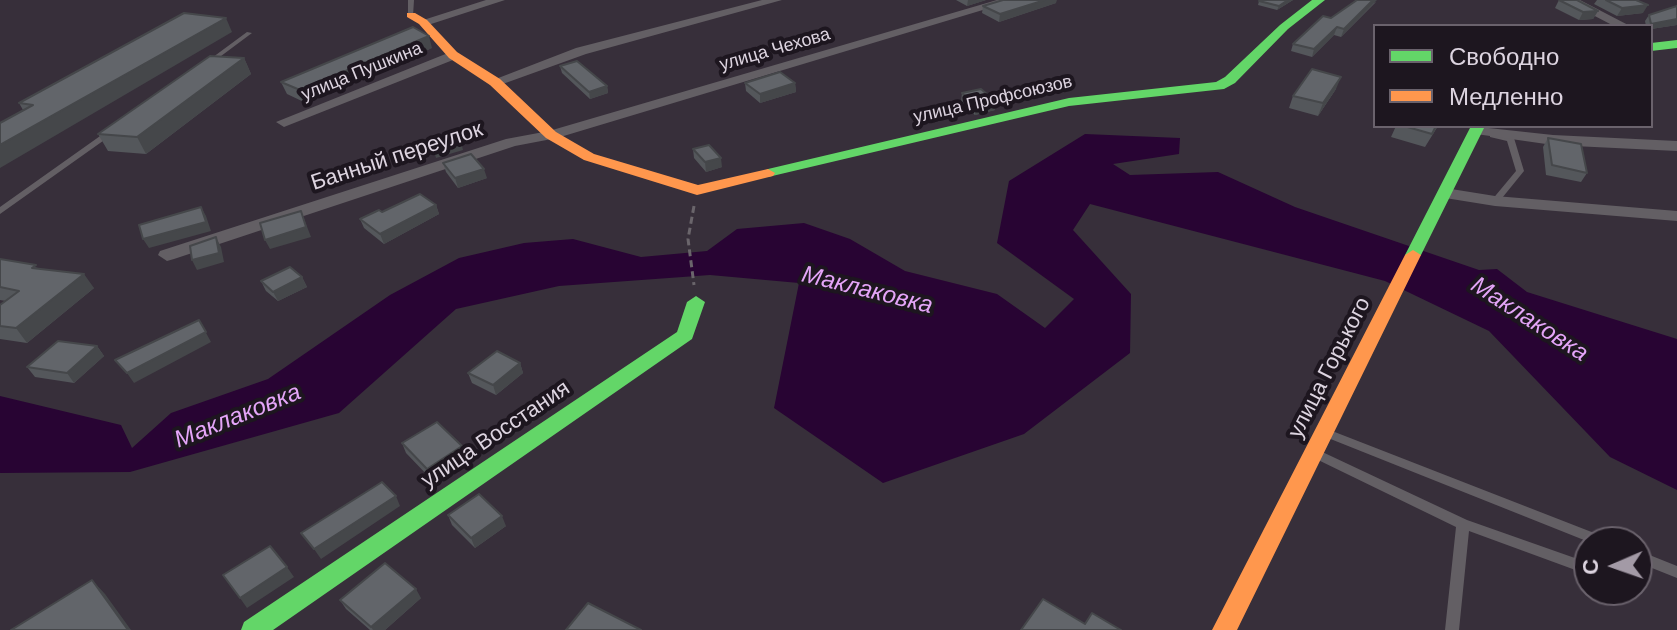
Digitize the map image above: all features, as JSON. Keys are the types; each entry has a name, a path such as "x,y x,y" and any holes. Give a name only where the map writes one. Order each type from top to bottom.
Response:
{"street":[{"path":"415,12 499,0"},
{"path":"495,82 581,51 776,0"},
{"name":"улица Чехова","path":"551,135 1010,0"},
{"name":"улица Профсоюзов","path":"697,190 1069,102 1219,86 1230,80 1284,27 1319,0"},
{"path":"1570,0 1620,24"},
{"path":"415,12 453,55 495,82 551,135 589,157 697,190"},
{"path":"1653,45 1677,44"},
{"name":"улица Пушкина","path":"284,122 453,55"},
{"path":"1477,128 1553,140 1677,146"},
{"name":"улица Горького","path":"1224,630 1477,128"},
{"name":"Банный переулок","path":"167,255 512,142 551,135"},
{"path":"1442,200 1495,201 1677,216"},
{"name":"улица Восстания","path":"253,630 685,335 696,302"}],"lane":[{"path":"200,68 249,33"},
{"path":"0,211 127,121"},
{"path":"1477,128 1511,140 1520,171 1495,201"},
{"path":"1329,424 1573,529"},
{"path":"1314,453 1463,524 1573,563"},
{"path":"1452,630 1463,524"},
{"path":"1653,562 1677,572"}],"path":[{"path":"696,302 688,239 697,190"}],"water":[{"name":"Маклаковка","path":"1085,134 1180,138 1179,154 1113,164 1130,175 1218,172 1295,207 1479,270 1497,269 1527,292 1677,339 1677,490 1610,457 1489,331 1385,281 1090,204 1073,230 1131,294 1130,353 1024,434 883,483 774,408 799,283 710,275 559,286 456,309 339,413 130,472 0,473 0,396 121,425 132,448 171,413 268,379 390,295 459,258 524,243 573,239 641,257 707,251 737,229 804,223 850,239 905,271 997,294 1045,328 1074,299 997,243 1009,181"}],"building":[{"path":"1003,0 1045,0 1000,14 983,6"},
{"path":"1260,0 1288,0 1279,6"},
{"path":"1357,0 1373,0 1344,29 1337,27 1314,49 1293,44 1323,16 1331,18"},
{"path":"1559,0 1577,0 1598,11 1583,12"},
{"path":"1606,0 1636,0 1648,5 1622,8"},
{"path":"1677,6 1677,19 1651,24 1649,15"},
{"path":"184,13 226,18 0,145 0,123 33,105 19,103"},
{"path":"413,27 429,36 300,90 281,82"},
{"path":"210,56 244,58 137,137 98,134"},
{"path":"577,61 607,86 589,92 560,66"},
{"path":"1312,69 1341,77 1323,103 1293,96"},
{"path":"780,72 795,83 760,94 745,83"},
{"path":"981,89 996,102 976,106 962,93"},
{"path":"1411,128 1435,128 1432,134"},
{"path":"457,138 461,142 434,151 430,147"},
{"path":"1548,138 1581,144 1587,173 1552,165"},
{"path":"709,145 721,158 705,162 693,149"},
{"path":"471,154 484,169 455,178 443,163"},
{"path":"420,194 436,205 380,234 360,219 379,210 382,212"},
{"path":"201,207 206,222 143,239 139,225"},
{"path":"301,211 306,227 265,240 260,223"},
{"path":"216,237 219,253 192,260 190,246"},
{"path":"0,259 36,265 32,268 84,274 16,328 0,326 0,305 19,291 0,287"},
{"path":"290,267 302,277 273,292 261,281"},
{"path":"199,320 206,332 127,373 115,360"},
{"path":"58,341 97,346 67,373 27,367"},
{"path":"497,351 520,363 493,385 468,373"},
{"path":"437,422 462,446 427,469 402,443"},
{"path":"382,482 396,496 314,549 301,533"},
{"path":"479,494 502,516 471,538 448,515"},
{"path":"270,546 287,567 240,598 223,575"},
{"path":"385,563 416,589 371,627 340,600"},
{"path":"92,580 128,630 11,630"},
{"path":"1043,599 1085,624 1092,613 1121,630 1021,630"},
{"path":"588,603 641,630 566,630"}],"traffic: fast":[{"path":"768,173 1069,102 1219,86 1230,80 1284,27 1319,0"},
{"path":"1653,47 1677,44"},
{"path":"1413,255 1477,128"},
{"path":"253,630 685,335 696,302"}],"traffic: slow":[{"path":"411,15 423,22 453,55 495,82 551,135 589,157 697,190 768,173"},
{"path":"1224,630 1413,255"}]}
